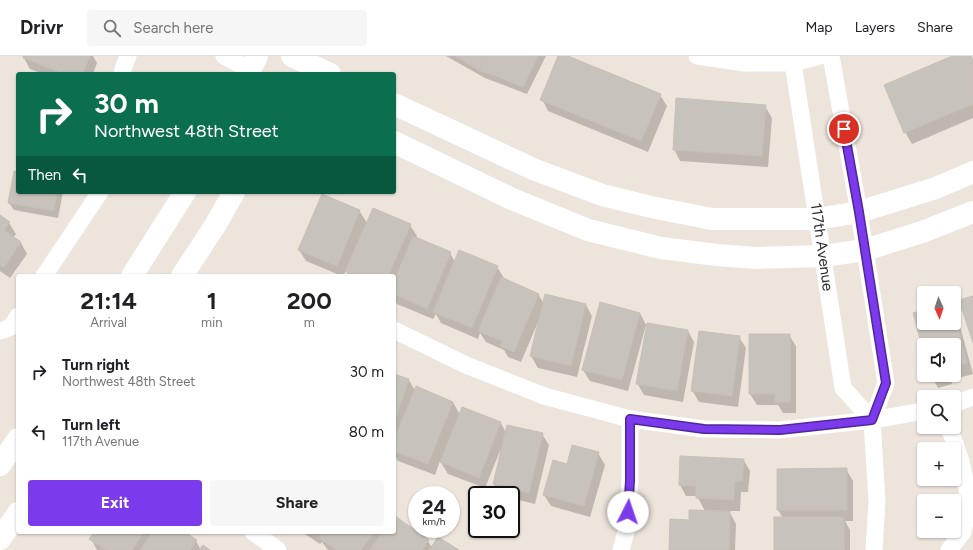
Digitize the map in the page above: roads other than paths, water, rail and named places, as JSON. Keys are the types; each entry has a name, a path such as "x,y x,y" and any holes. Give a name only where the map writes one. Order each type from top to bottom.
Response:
{"street":[{"path":"122,72 128,56"},
{"path":"224,56 254,68"},
{"path":"697,56 744,64 793,63 820,56"},
{"path":"831,56 859,212 886,383 872,420 877,501 874,550"},
{"path":"298,62 325,72"},
{"name":"117th Avenue","path":"793,63 824,256 843,388 872,420"},
{"path":"396,105 533,169 602,195 650,208 712,219 817,219 859,212 936,188 973,172"},
{"path":"396,143 512,198 588,230 661,248 717,255 756,258 824,256 865,250 922,232 973,212"},
{"path":"45,274 99,194"},
{"path":"133,274 185,194"},
{"path":"183,274 216,224 233,194"},
{"path":"0,331 11,326 16,319"},
{"path":"396,331 466,365 544,396 630,419 704,429 780,430 872,420 917,412"},
{"path":"961,401 973,397"},
{"path":"621,550 627,528 630,481 630,419"},
{"path":"949,550 963,532 969,499 962,461 952,434"},
{"path":"0,465 16,442"},
{"path":"0,539 16,516"},
{"path":"256,534 278,550"}]}
